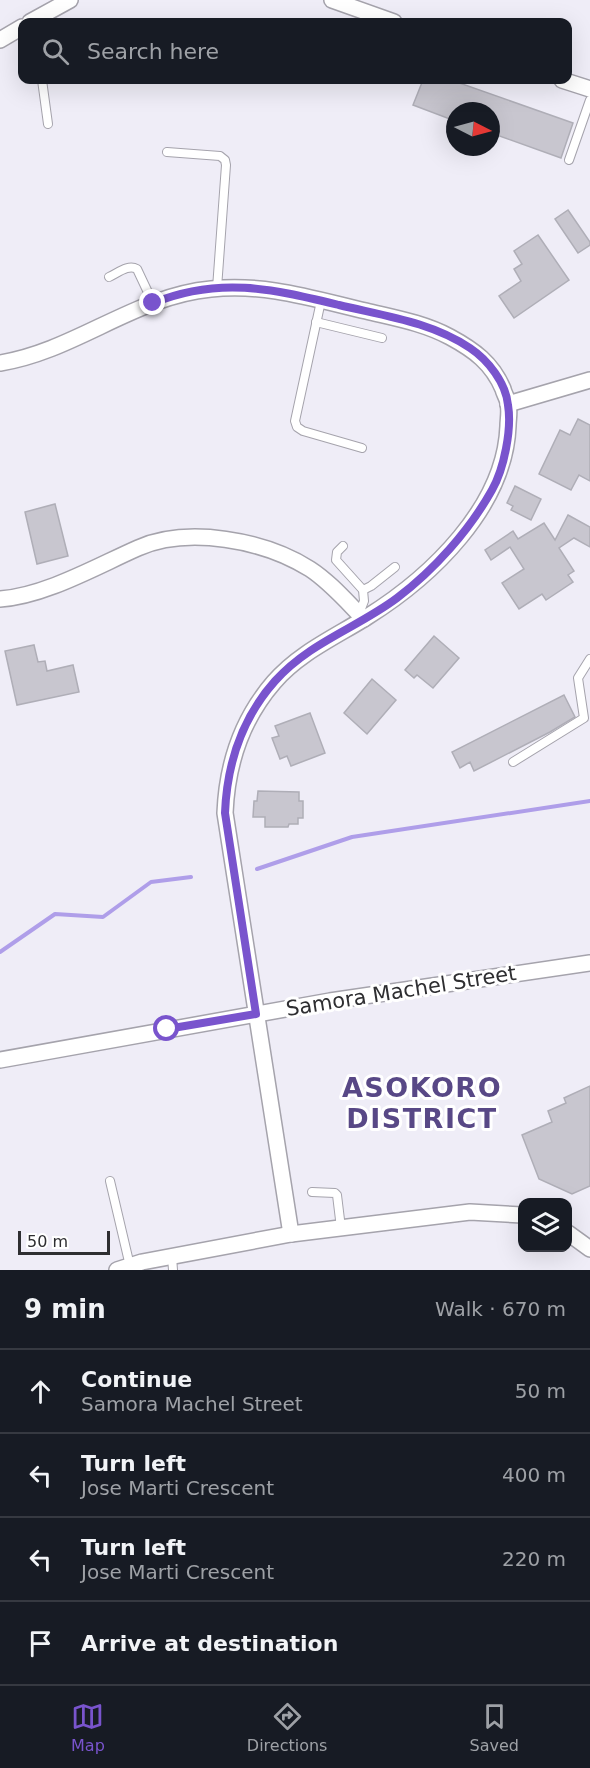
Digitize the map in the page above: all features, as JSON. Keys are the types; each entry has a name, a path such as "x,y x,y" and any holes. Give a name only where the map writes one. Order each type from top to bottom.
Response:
{"street":[{"path":"38,18 70,0"},
{"path":"332,0 383,18"},
{"path":"0,40 18,29"},
{"path":"572,83 590,89"},
{"path":"0,363 40,353 167,297 217,288 263,288 432,327 484,359 494,372 508,404 507,437 502,462 493,488 473,520 438,561 397,598 334,634 304,655 276,680 254,707 247,720 230,770 225,813 291,1234"},
{"path":"508,404 590,380"},
{"path":"0,599 36,591 74,578 141,547 180,537 212,537 251,545 286,557 310,570 362,617"},
{"name":"Samora Machel Street","path":"0,1060 330,1001 590,963"},
{"path":"124,1268 172,1263 291,1234 471,1212 518,1215"},
{"path":"572,1236 590,1249"}],"lane":[{"path":"43,84 48,124"},
{"path":"569,160 590,100"},
{"path":"167,152 220,156 225,160 217,288"},
{"path":"109,278 133,266 137,269 153,303"},
{"path":"321,300 295,421 297,427 303,431 362,448"},
{"path":"316,322 382,338"},
{"path":"343,546 337,552 336,560 363,590 362,617"},
{"path":"363,590 395,567"},
{"path":"513,762 587,719 578,678 590,659"},
{"path":"110,1182 124,1268"},
{"path":"312,1192 336,1194 341,1228"}],"building":[{"path":"421,84 462,84 573,123 561,158 500,136 500,102 446,102 446,118 413,105"},
{"path":"568,210 590,242 590,245 578,253 555,219"},
{"path":"538,235 569,280 514,318 499,296 521,281 514,269 522,264 514,251"},
{"path":"578,419 590,425 590,481 579,475 571,490 539,474 560,430 570,435"},
{"path":"515,486 541,499 531,520 511,510 513,506 507,503"},
{"path":"55,504 68,556 37,564 25,512"},
{"path":"568,515 590,527 590,547 574,538 559,548 574,571 568,575 573,582 546,600 542,594 519,609 502,583 524,569 510,547 491,560 485,550 513,531 518,539 544,523 555,540"},
{"path":"434,636 459,658 433,688 417,675 414,678 405,670"},
{"path":"34,645 38,662 45,661 47,671 73,665 79,692 17,705 5,651"},
{"path":"372,679 396,700 367,734 344,713"},
{"path":"564,695 575,717 474,771 470,762 460,768 452,752"},
{"path":"310,713 325,753 291,766 287,756 280,759 272,738 279,736 275,726"},
{"path":"258,791 299,792 299,801 303,801 303,818 298,818 298,824 289,824 288,827 265,827 265,817 253,817 254,801 257,801"},
{"path":"590,1086 590,1186 572,1194 539,1179 522,1135 552,1122 548,1111 566,1103 564,1098"}],"waterway":[{"path":"257,869 352,837 590,801"},
{"path":"0,952 55,914 103,917 151,882 191,877"}],"district":[{"name":"ASOKORO DISTRICT","path":"422,1104"}],"route":[{"path":"153,303 167,297 206,289 263,288 432,327 484,359 500,382 508,404 507,437 502,462 493,488 473,520 438,561 397,598 364,619 334,634 304,655 276,680 254,707 239,739 230,770 225,813 256,1014 167,1029"}]}
